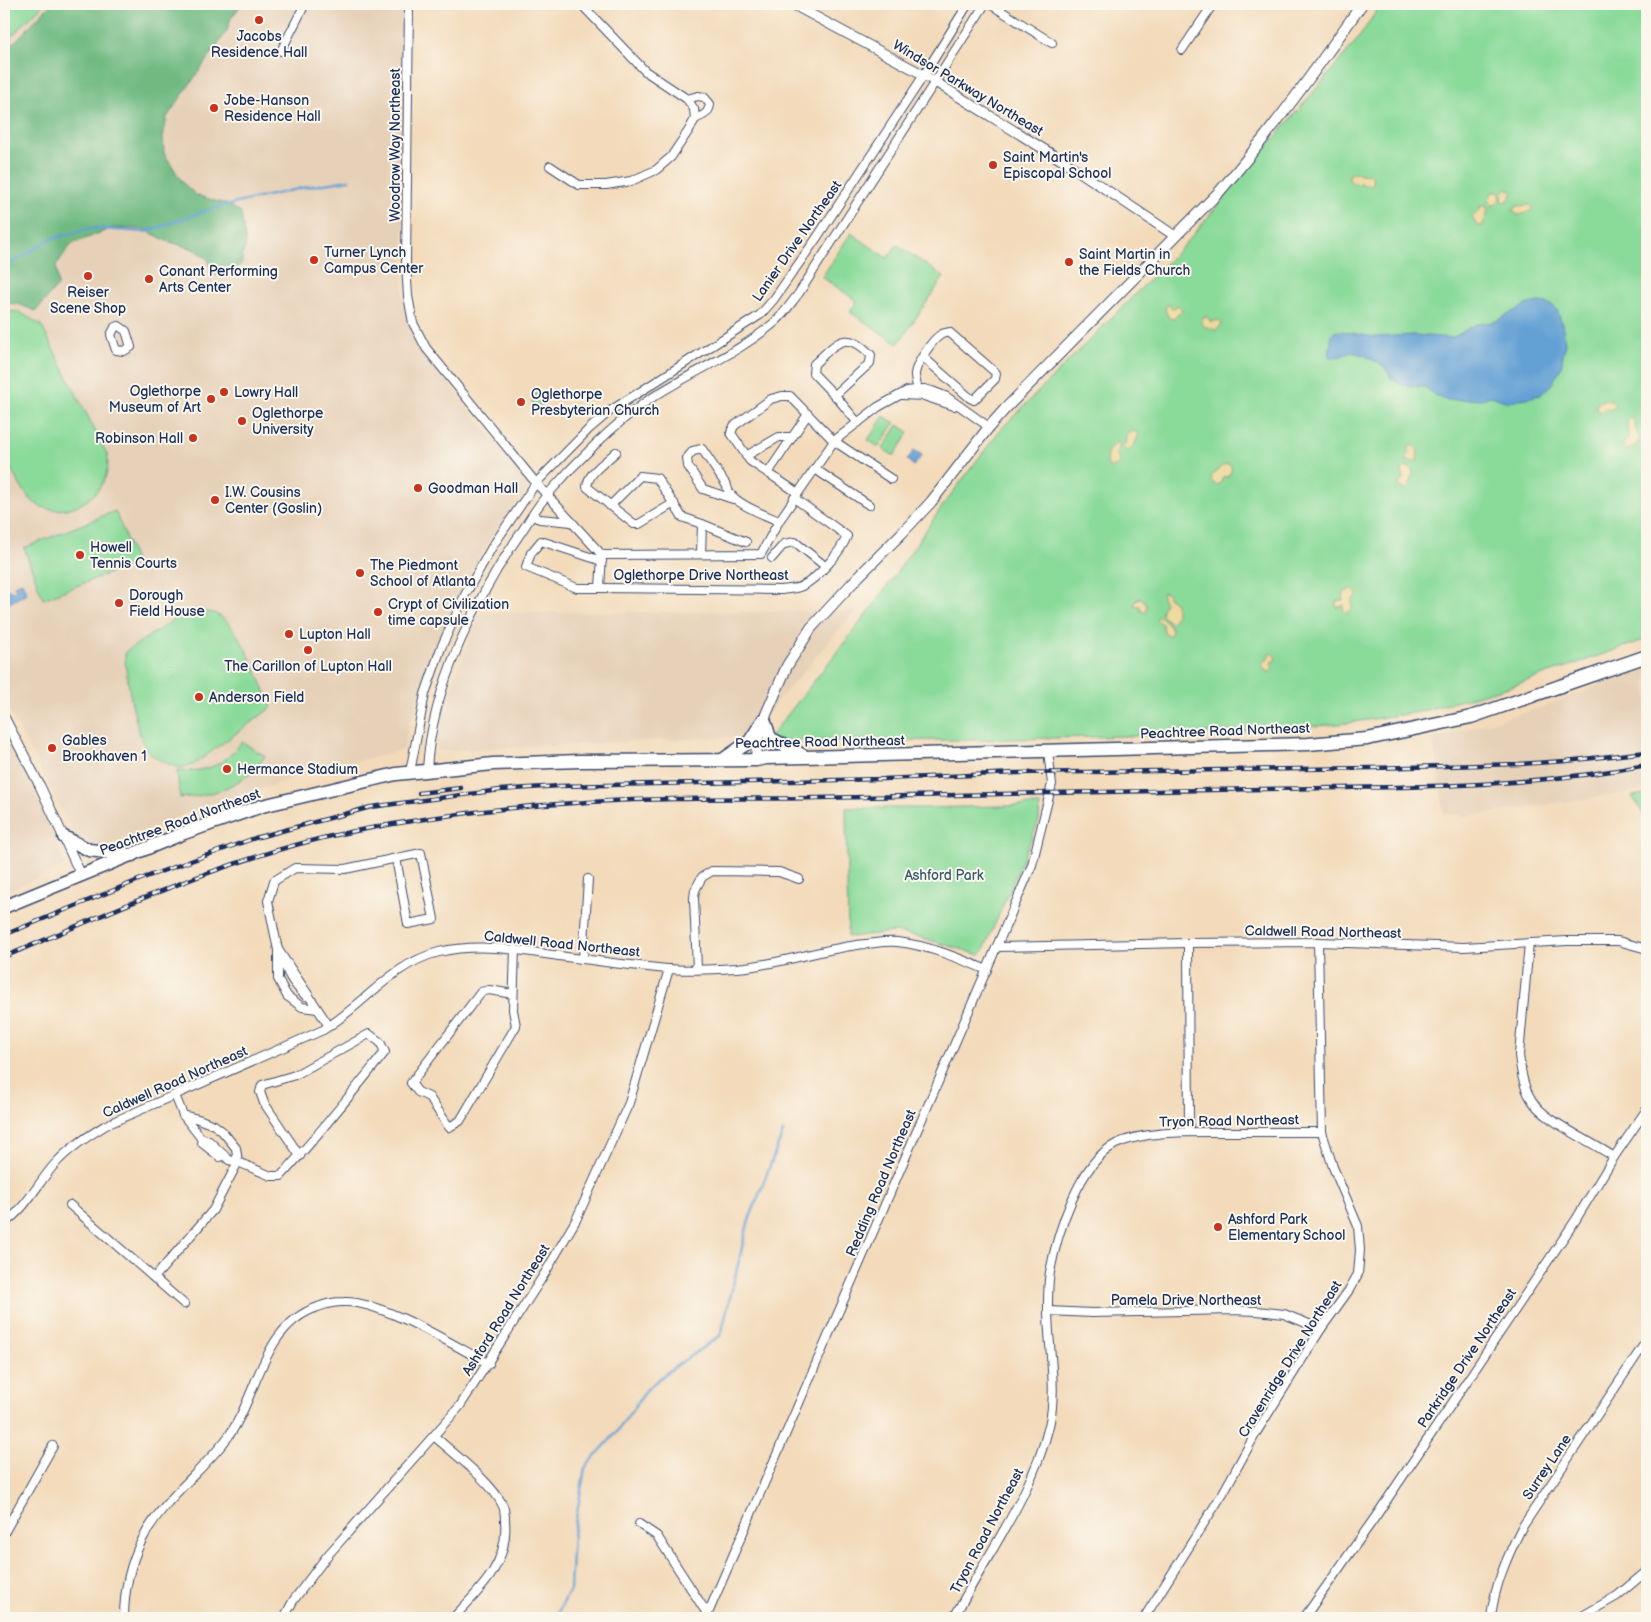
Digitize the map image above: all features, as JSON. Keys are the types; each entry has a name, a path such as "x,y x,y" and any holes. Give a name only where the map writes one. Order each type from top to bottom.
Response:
{"highway":[{"name":"Peachtree Road Northeast","path":"4,907 208,824 262,806 410,772 510,763 756,760 766,758 1308,744 1367,739 1471,716 1647,656"},
{"path":"764,718 770,738 806,758"},
{"path":"724,759 750,741 764,718"},
{"path":"64,837 89,850 132,855"}],"main road":[{"path":"756,760 757,742 764,718 787,666 811,628 925,508 989,427 1176,236 1254,152 1315,72 1362,4"}],"street":[{"path":"281,51 305,4"},
{"name":"Woodrow Way Northeast","path":"408,4 406,263 408,296 413,323 426,348 536,483"},
{"path":"550,166 578,185 606,185 631,181 656,170 671,157 695,118 694,109 687,99 645,71 581,4"},
{"name":"Windsor Parkway Northeast","path":"792,4 924,75 1071,166 1176,236"},
{"name":"Lanier Drive Northeast","path":"410,772 425,694 441,648 457,612 492,547 536,483 589,429 610,411 760,316 816,239 924,75 968,4"},
{"name":"Lanier Drive Northeast","path":"428,770 428,746 435,715 453,660 479,600 492,576 547,495 590,450 647,401 752,340 776,321 799,293 985,4"},
{"path":"990,4 1052,43"},
{"path":"1182,50 1214,4"},
{"path":"687,99 698,96 704,97 710,104 710,110 706,114 695,118"},
{"path":"916,386 915,372 923,357 928,348 940,334 949,332 996,373 995,379 974,400 923,357"},
{"path":"835,395 870,363 871,355 862,346 852,341 839,342 814,364 813,373 835,395 858,423"},
{"name":"Oglethorpe Drive Northeast","path":"891,479 834,441 790,396 782,396 771,399 734,426 731,433 750,462 768,473 796,496 847,536 843,546 814,578 801,586 782,590 577,588 526,567 531,553 541,541 602,558 701,554 761,554 779,521 796,496 815,468 834,441 878,407 909,388 926,384 939,388 949,394 960,406"},
{"name":"Oglethorpe Drive Northeast","path":"900,395 915,390 932,391 947,397 989,427"},
{"path":"768,473 808,414"},
{"path":"746,456 778,437 792,437"},
{"path":"733,499 727,492 727,486 702,449 692,451 686,458 688,466 703,489 733,499 779,521"},
{"path":"616,452 591,475 587,487 634,524 639,524 674,503"},
{"path":"815,468 869,505"},
{"path":"610,506 640,476 658,478 682,517 746,542"},
{"name":"Oglethorpe Drive Northeast","path":"536,483 602,558 600,588"},
{"path":"546,519 557,506"},
{"path":"532,516 536,519 572,522"},
{"name":"Oglethorpe Drive Northeast","path":"701,554 702,524"},
{"name":"Oglethorpe Drive Northeast","path":"772,558 784,544 795,542 825,566"},
{"path":"4,717 40,786 81,875"},
{"name":"Redding Road Northeast","path":"707,1617 1032,865 1052,784 1048,751"},
{"path":"315,1006 302,1007 287,996 278,979 278,950 268,901 274,881 295,868 345,870 396,858 421,853 434,919 408,924 396,858"},
{"path":"697,969 694,898 695,890 702,877 712,871 779,872 799,878"},
{"path":"583,959 588,879"},
{"name":"Caldwell Road Northeast","path":"997,947 1318,942 1464,947 1618,940 1647,949"},
{"name":"Caldwell Road Northeast","path":"4,1223 30,1197 54,1165 81,1141 106,1125 307,1038 329,1026 350,1011 393,974 415,961 437,953 466,947 497,947 669,969 697,969 739,967 850,945 895,942 923,947 987,970"},
{"name":"Cravenridge Drive Northeast","path":"1144,1618 1188,1551 1256,1433 1322,1329 1350,1290 1358,1274 1360,1250 1358,1226 1332,1168 1322,1132 1318,942"},
{"path":"1188,943 1189,1132"},
{"path":"1529,943 1519,1056 1521,1074 1526,1090 1536,1106 1553,1119 1614,1157"},
{"path":"513,994 489,990 481,992 411,1083 418,1092 429,1097 449,1127 460,1121 516,1026 513,1010 515,949"},
{"path":"278,950 329,1026"},
{"name":"Ashford Road Northeast","path":"284,1618 293,1601 327,1556 460,1406 489,1364 545,1273 576,1220 629,1103 669,969"},
{"path":"176,1095 183,1115 201,1138 202,1143 220,1158 238,1162 271,1176 281,1176 300,1156 318,1135 385,1052 380,1042 369,1034 295,1075 262,1085 260,1092 264,1104 300,1156"},
{"name":"Parkridge Drive Northeast","path":"1304,1618 1376,1516 1570,1229 1614,1157 1647,1109"},
{"path":"154,1278 213,1210 238,1162 236,1148 222,1131 214,1125 183,1115"},
{"name":"Tryon Road Northeast","path":"954,1618 1029,1481 1050,1424 1052,1397 1048,1311 1050,1272 1063,1220 1086,1173 1098,1158 1115,1145 1134,1138 1189,1132 1322,1132"},
{"path":"70,1205 184,1304"},
{"path":"124,1618 128,1578 136,1555 152,1523 208,1462 229,1436 240,1416 254,1381 274,1344 299,1316 318,1306 344,1302 370,1306 398,1316 489,1364"},
{"name":"Pamela Drive Northeast","path":"1048,1311 1092,1313 1257,1311 1284,1314 1322,1329"},
{"name":"Surrey Lane","path":"1492,1618 1499,1582 1508,1555 1521,1529 1647,1340"},
{"path":"434,1436 495,1493 504,1508 505,1546 497,1564 488,1581 453,1618"},
{"path":"4,1533 53,1446"},
{"path":"639,1524 657,1536 707,1617"},
{"path":"1579,1618 1617,1596 1647,1571"}],"shaded area":[{"name":"Oglethorpe University","path":"4,4 406,4 403,303 408,318 428,358 531,484 487,544 462,589 429,669 410,722 403,750 306,774 195,810 85,855 4,700"},
{"path":"855,611 748,736 440,751 432,741 476,619 461,613"},
{"path":"1647,667 1647,790 1467,816 1444,813 1433,739 1537,709"},
{"path":"4,731 21,762 53,831 65,866 4,892"}],"green space":[{"path":"4,4 44,4 4,44"},
{"path":"51,4 242,4 231,18 227,31 167,117 163,137 164,153 183,183 196,195 229,205 241,213 246,245 242,255 242,263 227,277 213,275 208,259 193,249 167,241 143,229 112,228 70,245 56,266 58,285 36,311 18,304 4,303 4,53"},
{"path":"1381,4 1647,4 1647,639 1509,687 1418,712 1348,723 1286,729 1164,735 982,740 774,741 770,737 877,601 946,501 1000,430 1187,242 1358,39"},
{"path":"851,233 887,258 897,245 944,277 898,344 850,312 857,301 822,277"},
{"path":"4,311 19,312 41,325 108,456 107,473 100,487 94,495 77,506 58,510 38,505 23,490 5,455 3,441"},
{"path":"541,393 541,405 533,405 533,394"},
{"path":"884,416 895,423 879,447 868,440"},
{"path":"898,425 909,432 894,456 883,449"},
{"name":"Howell Tennis Courts","path":"115,511 136,563 43,599 24,548"},
{"name":"Anderson Field","path":"192,612 216,614 233,629 249,655 272,707 193,765 180,767 170,765 157,758 147,750 143,743 132,703 125,652 181,615"},
{"name":"Hermance Stadium","path":"242,742 265,756 248,775 238,782 216,791 204,795 180,798 177,771 198,770 214,766 228,757"},
{"path":"1647,794 1647,820 1632,796"},
{"name":"Ashford Park","path":"1040,805 1039,821 983,952 980,955 916,936 895,932 848,937 846,808"}],"sand":[{"path":"1352,173 1372,175 1373,183 1365,186 1362,183 1354,184 1349,180 1349,175"},
{"path":"1507,188 1513,192 1508,201 1502,202 1503,192"},
{"path":"1492,192 1499,192 1501,198 1495,205 1488,201"},
{"path":"1530,205 1533,207 1532,209 1525,214 1518,215 1513,211 1518,206"},
{"path":"1481,206 1486,206 1486,219 1482,226 1477,226 1472,217 1479,211"},
{"path":"1169,304 1172,309 1178,305 1182,309 1173,319 1169,318 1165,310"},
{"path":"1203,317 1207,317 1211,322 1219,320 1222,325 1216,330 1205,327 1201,322"},
{"path":"1603,400 1611,401 1615,405 1613,409 1609,410 1606,408 1600,412 1597,410 1597,403"},
{"path":"1633,419 1639,438 1637,444 1629,450 1625,450 1623,443 1628,438 1627,421"},
{"path":"1132,431 1138,433 1137,438 1133,446 1127,451 1122,446 1126,443 1127,434"},
{"path":"1117,442 1120,446 1116,454 1119,459 1119,465 1112,468 1108,466 1106,455"},
{"path":"1412,445 1418,450 1415,462 1408,461 1406,458 1409,453 1409,447"},
{"path":"1229,464 1232,468 1229,476 1223,477 1220,484 1216,485 1212,482 1211,477 1224,465"},
{"path":"1405,467 1413,471 1410,485 1404,490 1398,485 1403,479 1402,470"},
{"path":"1353,590 1357,597 1352,600 1352,610 1346,613 1343,610 1344,605 1337,608 1336,604 1337,601 1343,600 1344,593"},
{"path":"1163,592 1167,593 1168,597 1176,603 1176,616 1172,622 1169,622 1161,613 1165,603 1162,597"},
{"path":"1140,598 1144,600 1147,606 1145,613 1141,611 1140,606 1134,605 1136,600"},
{"path":"1158,616 1170,627 1172,632 1169,636 1165,634 1162,624 1156,620"},
{"path":"1272,653 1276,657 1275,661 1271,662 1273,669 1270,672 1266,671 1262,665 1268,659 1269,654"}],"water":[{"path":"1539,302 1552,305 1557,310 1563,326 1565,343 1561,368 1551,385 1540,395 1508,402 1491,396 1481,399 1446,400 1436,396 1425,387 1402,385 1391,378 1384,366 1364,355 1352,352 1332,359 1329,356 1332,333 1339,331 1375,337 1414,335 1452,338 1476,324 1494,322 1528,304"},
{"path":"914,450 922,455 914,466 907,460"},
{"path":"22,582 27,593 10,603 9,600 5,602 4,592 9,589 11,592 16,590 14,585"}],"waterway":[{"path":"4,268 51,239 91,228 145,232 211,209 306,187 349,180"},
{"path":"555,1618 570,1590 573,1535 585,1468 616,1433 648,1388 666,1373 721,1335 748,1223 783,1132"}],"railway":[{"path":"4,935 146,877 255,838 371,807 500,790 560,786 884,779 1016,773 1519,764 1647,752"},
{"path":"4,957 174,886 261,855 305,842 431,818 512,808 635,800 1407,787 1551,779 1647,765"},
{"path":"419,793 461,788"}],"place":[{"name":"Jacobs Residence Hall","path":"259,20"},
{"name":"Jobe-Hanson Residence Hall","path":"214,108"},
{"name":"Saint Martin's Episcopal School","path":"993,165"},
{"name":"Turner Lynch Campus Center","path":"314,260"},
{"name":"Saint Martin in the Fields Church","path":"1069,262"},
{"name":"Reiser Scene Shop","path":"88,276"},
{"name":"Conant Performing Arts Center","path":"149,279"},
{"name":"Lowry Hall","path":"224,392"},
{"name":"Oglethorpe Museum of Art","path":"211,399"},
{"name":"Oglethorpe Presbyterian Church","path":"521,402"},
{"name":"Oglethorpe University","path":"242,421"},
{"name":"Robinson Hall","path":"193,438"},
{"name":"Goodman Hall","path":"418,488"},
{"name":"I.W. Cousins Center (Goslin)","path":"215,500"},
{"name":"Howell Tennis Courts","path":"80,555"},
{"name":"The Piedmont School of Atlanta","path":"360,573"},
{"name":"Dorough Field House","path":"119,603"},
{"name":"Crypt of Civilization time capsule","path":"378,612"},
{"name":"Lupton Hall","path":"289,634"},
{"name":"The Carillon of Lupton Hall","path":"308,650"},
{"name":"Anderson Field","path":"199,697"},
{"name":"Gables Brookhaven 1","path":"52,748"},
{"name":"Hermance Stadium","path":"227,769"},
{"name":"Ashford Park Elementary School","path":"1218,1227"}]}
